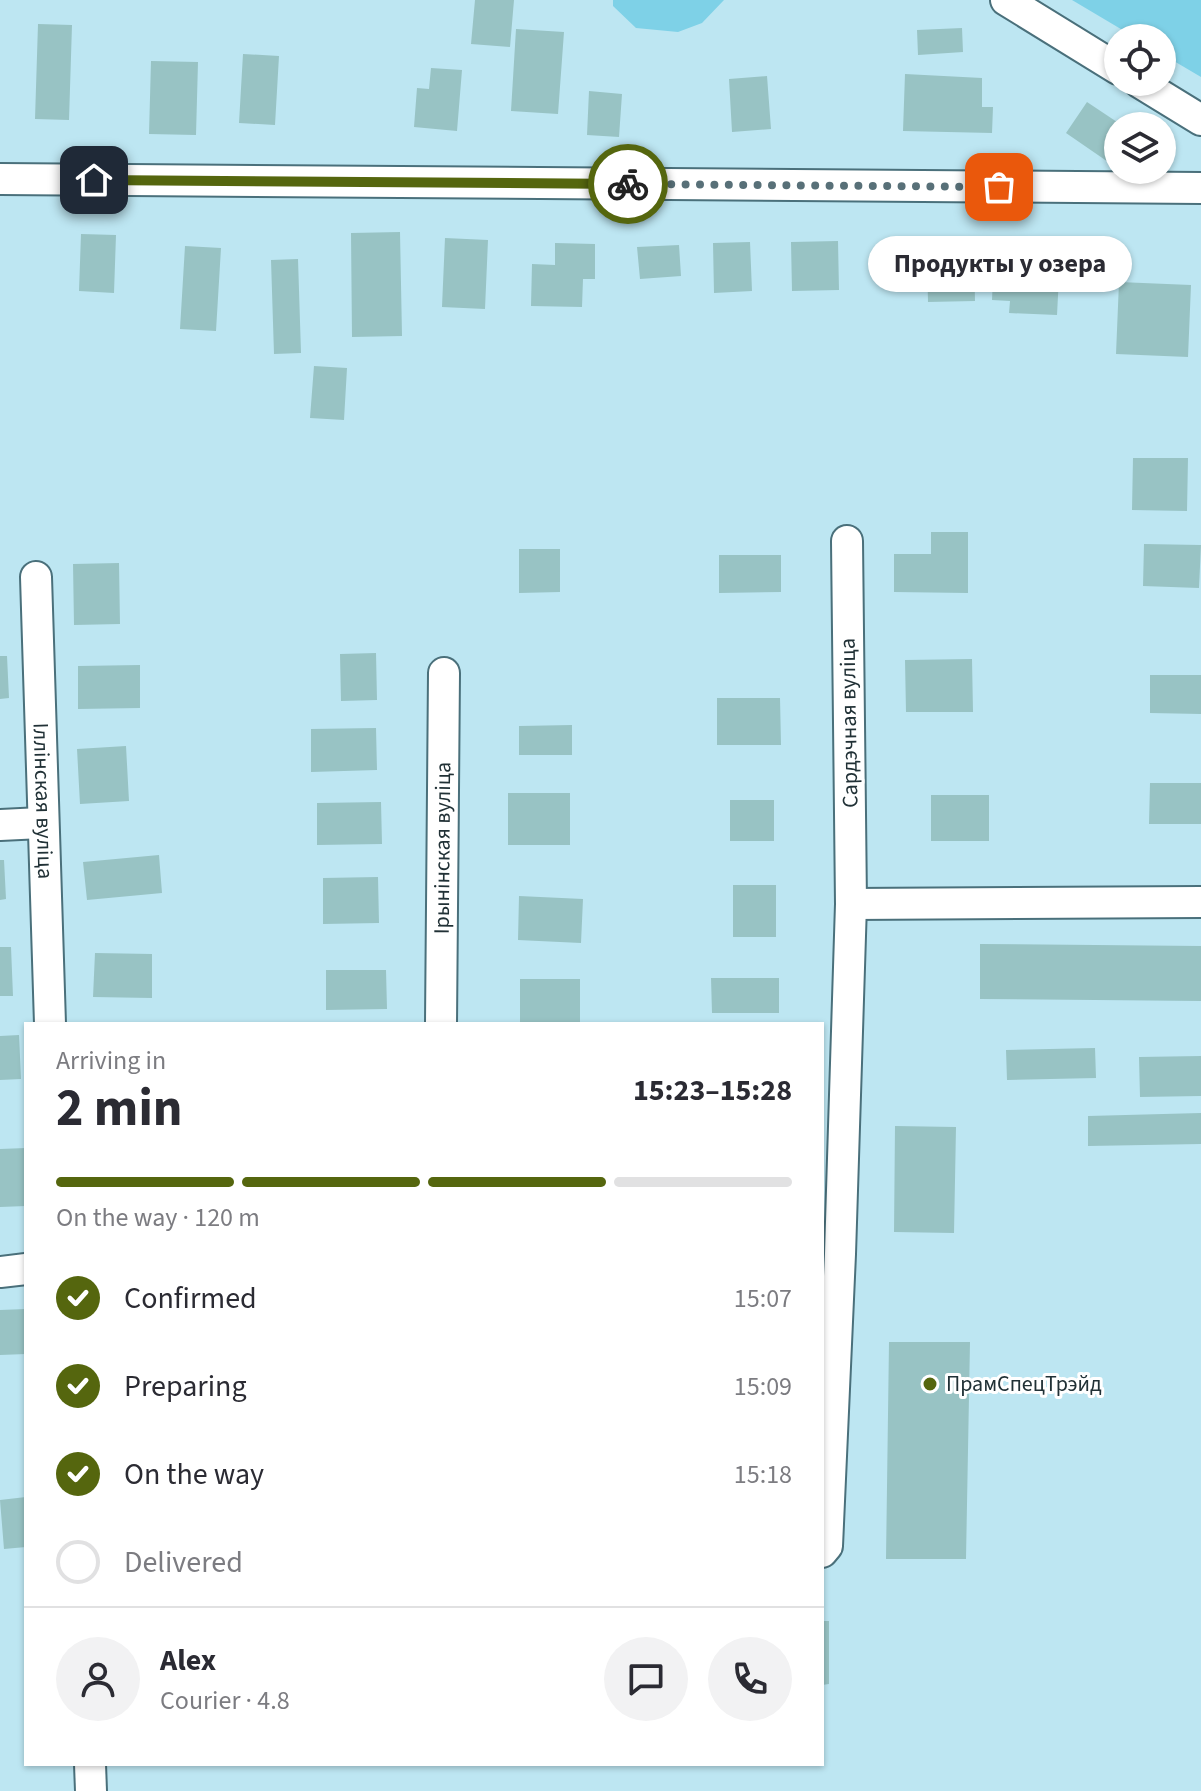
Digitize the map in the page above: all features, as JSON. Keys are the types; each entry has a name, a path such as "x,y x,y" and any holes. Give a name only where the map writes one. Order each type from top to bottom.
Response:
{"street":[{"path":"1006,0 1104,60"},
{"path":"1162,96 1201,120"},
{"path":"0,179 1201,188"},
{"name":"Сардэчная вуліца","path":"824,1550 827,1546 831,1254 851,904 847,541"},
{"name":"Іллінская вуліца","path":"36,577 41,823 50,1022"},
{"name":"Ірынінская вуліца","path":"441,1022 444,673"},
{"path":"0,825 41,823"},
{"path":"851,904 1201,902"},
{"path":"0,1272 24,1269"},
{"path":"90,1766 91,1791"}],"shaded area":[{"path":"613,0 724,0 702,23 678,32 636,28 613,6"},
{"path":"1072,0 1201,0 1201,77 1176,62 1176,24 1112,24"}],"building":[{"path":"475,0 514,0 510,47 471,44"},
{"path":"38,24 72,25 69,120 35,119"},
{"path":"962,28 963,52 918,55 917,30"},
{"path":"516,29 564,32 558,114 511,111"},
{"path":"243,54 279,56 275,125 239,123"},
{"path":"151,61 198,62 196,135 149,134"},
{"path":"431,68 462,70 457,131 414,127 417,88 429,89"},
{"path":"905,74 982,78 982,107 993,107 992,133 903,131"},
{"path":"767,76 771,129 732,132 729,79"},
{"path":"589,91 622,94 619,137 587,135"},
{"path":"1087,102 1104,113 1104,159 1066,133"},
{"path":"400,232 402,336 352,337 351,233"},
{"path":"81,234 116,235 114,293 79,291"},
{"path":"445,238 488,240 485,309 442,307"},
{"path":"838,241 839,290 792,291 791,242"},
{"path":"750,242 752,291 714,293 713,243"},
{"path":"555,243 595,244 595,279 583,279 582,307 531,306 532,264 555,265"},
{"path":"679,245 681,276 640,279 637,247"},
{"path":"185,246 221,248 216,331 180,329"},
{"path":"974,252 975,301 928,302 927,253"},
{"path":"994,254 1060,257 1057,315 1009,313 1010,301 992,300"},
{"path":"298,259 301,353 274,354 271,260"},
{"path":"1119,282 1191,285 1188,357 1116,354"},
{"path":"314,366 347,368 344,420 310,418"},
{"path":"1133,458 1188,458 1187,511 1132,510"},
{"path":"931,532 968,532 968,593 894,592 894,554 931,554"},
{"path":"1144,544 1201,545 1199,588 1143,586"},
{"path":"519,549 560,549 560,592 519,593"},
{"path":"719,555 781,555 781,592 719,593"},
{"path":"119,563 120,624 74,625 73,564"},
{"path":"376,653 377,700 341,701 340,654"},
{"path":"0,656 7,656 9,698 0,699"},
{"path":"972,659 973,712 906,712 905,660"},
{"path":"140,665 140,708 78,709 78,666"},
{"path":"1150,675 1201,675 1201,714 1150,713"},
{"path":"717,698 780,698 781,745 717,745"},
{"path":"572,725 572,755 519,755 519,726"},
{"path":"376,728 377,770 311,772 311,729"},
{"path":"126,746 129,801 80,804 77,749"},
{"path":"1150,783 1201,783 1201,824 1149,824"},
{"path":"508,793 570,793 570,845 508,845"},
{"path":"931,795 989,795 989,841 931,841"},
{"path":"730,800 774,800 774,841 730,841"},
{"path":"381,802 382,844 317,845 317,803"},
{"path":"159,855 162,893 87,900 83,862"},
{"path":"0,860 4,860 6,899 0,900"},
{"path":"378,877 379,923 323,924 323,878"},
{"path":"733,885 776,885 776,937 733,937"},
{"path":"519,896 583,899 581,943 518,940"},
{"path":"980,944 1201,946 1201,1001 980,999"},
{"path":"0,947 11,947 13,996 0,996"},
{"path":"95,953 152,954 152,998 93,997"},
{"path":"326,970 386,970 387,1009 326,1010"},
{"path":"711,978 779,978 779,1013 712,1013"},
{"path":"520,979 580,979 580,1022 520,1022"},
{"path":"19,1035 21,1079 0,1080 0,1036"},
{"path":"1095,1048 1096,1078 1007,1080 1006,1050"},
{"path":"1201,1056 1201,1096 1140,1097 1139,1057"},
{"path":"1201,1113 1201,1144 1088,1146 1088,1116"},
{"path":"895,1126 956,1127 954,1233 894,1232"},
{"path":"24,1148 24,1206 0,1207 0,1149"},
{"path":"24,1309 24,1354 0,1355 0,1310"},
{"path":"889,1342 970,1342 966,1559 886,1559"},
{"path":"24,1497 24,1547 4,1549 0,1500"},
{"path":"824,1621 829,1621 829,1684 824,1685"}],"way so far":[{"path":"628,184 999,187"}],"place":[{"name":"Продукты у озера","path":"999,187"},
{"name":"ПрамСпецТрэйд","path":"930,1384"}],"route":[{"path":"94,180 628,184"}]}
